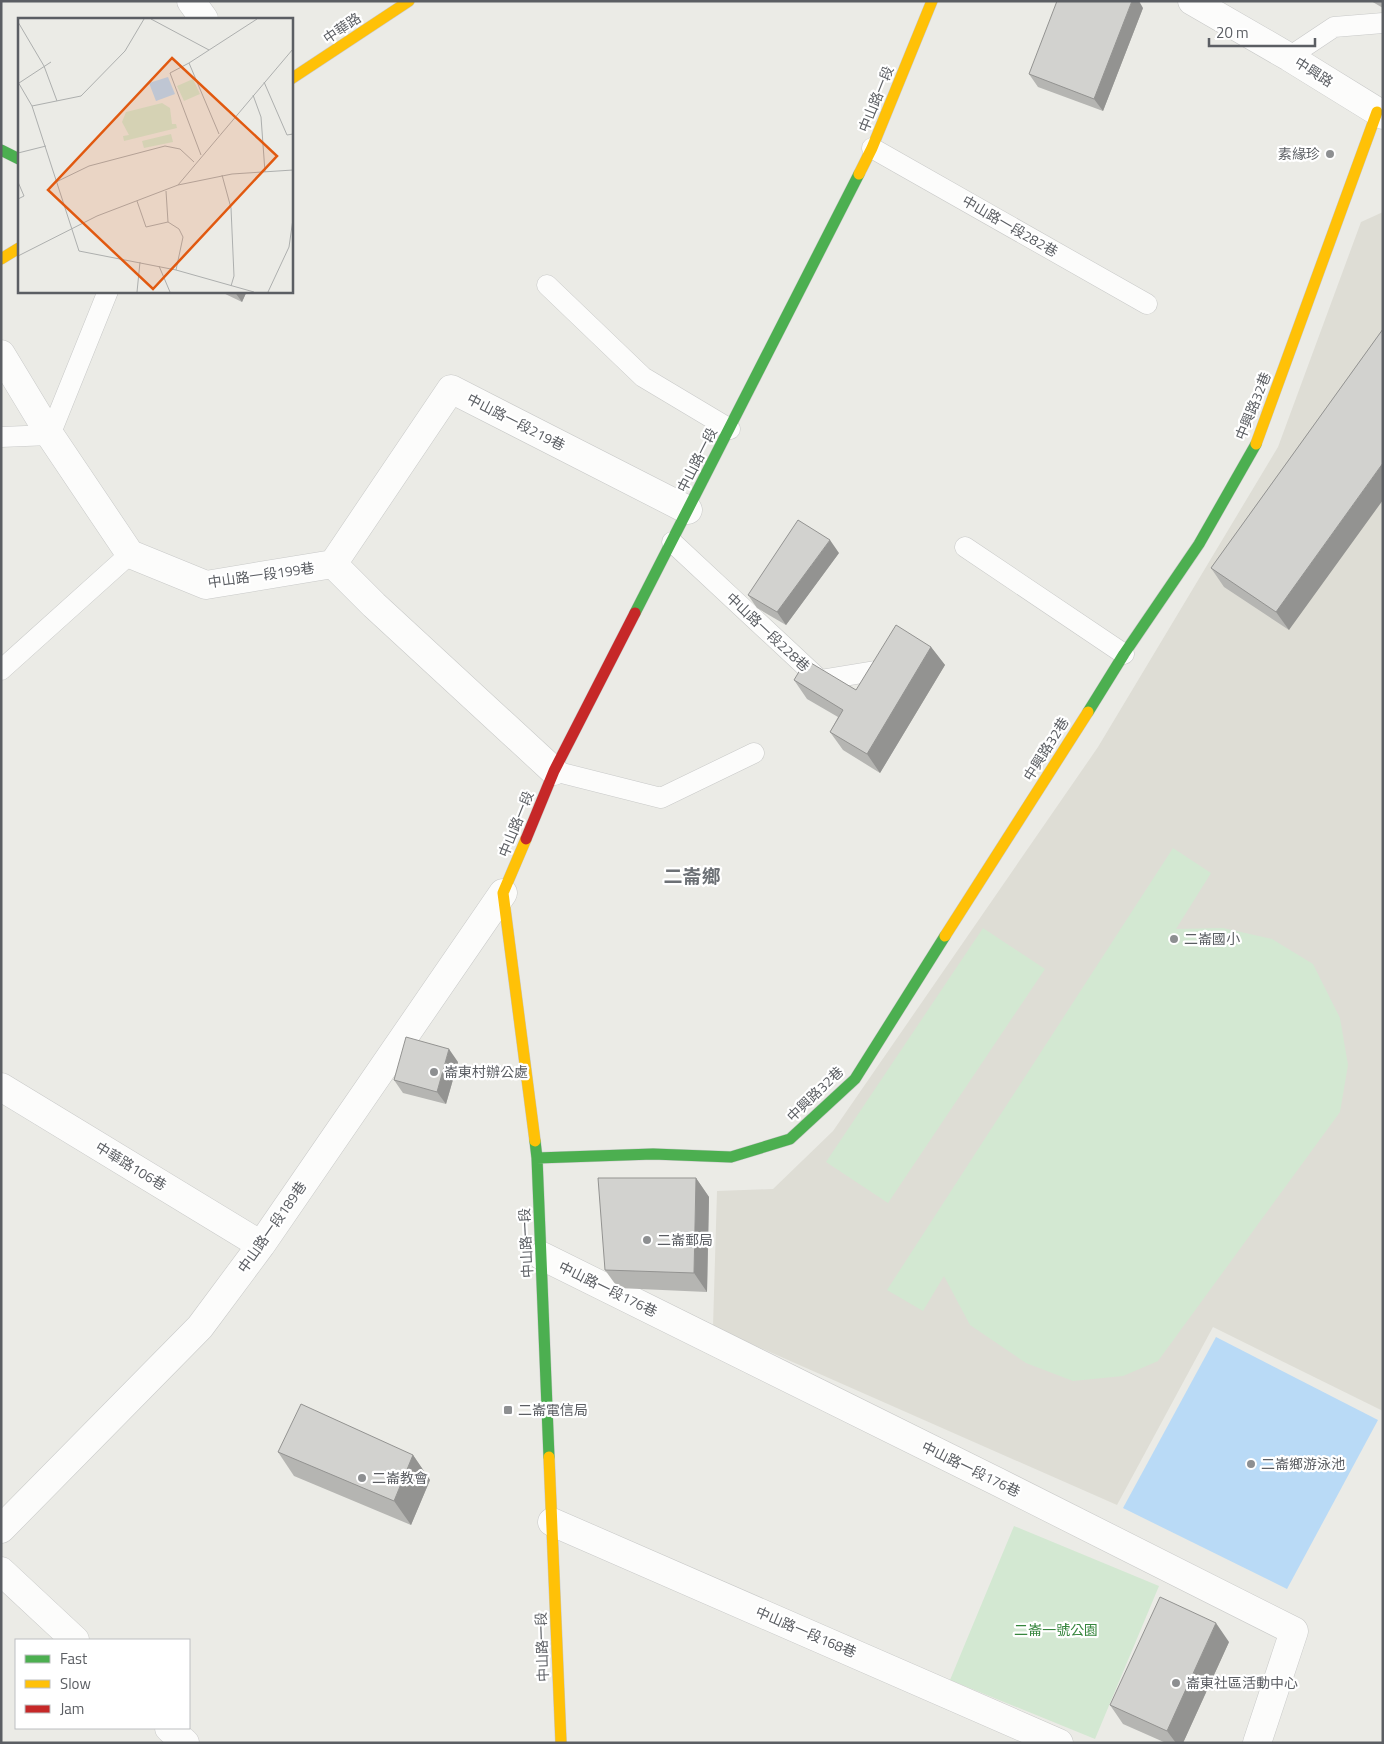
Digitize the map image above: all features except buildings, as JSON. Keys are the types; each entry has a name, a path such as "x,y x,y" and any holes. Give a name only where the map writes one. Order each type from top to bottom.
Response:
{"street":[{"path":"191,1 203,18"},
{"name":"中華路","path":"292,78 409,1"},
{"name":"中山路一段","path":"561,1743 538,1158 503,893 554,770 872,148 932,1"},
{"name":"中興路","path":"1192,1 1289,57 1380,113"},
{"name":"中興路32巷","path":"538,1158 653,1154 731,1156 790,1139 855,1079 1124,654 1199,544 1259,438 1380,113"},
{"path":"1,150 18,158"},
{"path":"1,259 18,249"},
{"path":"1,354 50,435 130,554"},
{"name":"中山路一段219巷","path":"333,564 451,389 688,510"},
{"name":"中山路一段199巷","path":"130,554 206,585 333,564 374,605 554,770"},
{"name":"中山路一段189巷","path":"1,1529 200,1327 261,1245 503,893"},
{"name":"中華路106巷","path":"1,1087 261,1245"},
{"name":"中山路一段176巷","path":"542,1256 1294,1631 1257,1743"},
{"name":"中山路一段168巷","path":"552,1522 1059,1743"},
{"path":"1,1571 74,1639"},
{"path":"170,1729 185,1743"}],"lane":[{"path":"1289,57 1334,27 1383,23"},
{"name":"中山路一段282巷","path":"872,148 1147,304"},
{"path":"547,285 643,377 730,429"},
{"path":"1,437 50,435 108,292"},
{"name":"中山路一段228巷","path":"672,542 820,680 881,670"},
{"path":"965,547 1124,654"},
{"path":"1,670 130,554"},
{"path":"554,770 661,798 754,753"}],"shaded area":[{"name":"二崙國小","path":"1383,212 1383,1411 1213,1327 1117,1505 713,1327 717,1191 773,1189 833,1131 1098,747 1278,447 1361,222"}],"green space":[{"path":"1173,848 1211,873 1176,929 1223,928 1272,939 1313,964 1340,1018 1348,1065 1340,1112 1158,1361 1123,1376 1073,1381 1026,1363 970,1325 944,1276 923,1311 887,1290"},
{"path":"983,928 1045,969 888,1203 826,1162"},
{"name":"二崙一號公園","path":"1014,1526 1159,1586 1095,1739 950,1680"}],"water":[{"name":"二崙鄉游泳池","path":"1216,1337 1378,1420 1287,1589 1123,1508"}],"traffic: fast":[{"path":"1,150 18,158"},
{"path":"635,613 859,174"},
{"path":"1088,712 1124,654 1199,544 1256,444"},
{"path":"537,1158 653,1154 731,1157 790,1139 855,1079 945,936"},
{"path":"535,1141 549,1457"}],"traffic: slow":[{"path":"292,78 409,1"},
{"path":"859,174 872,148 932,1"},
{"path":"1256,444 1377,112"},
{"path":"1,259 18,249"},
{"path":"945,936 1088,712"},
{"path":"526,839 503,893 535,1141"},
{"path":"549,1457 561,1743"}],"traffic: jam":[{"path":"526,839 554,771 635,613"}],"place":[{"name":"素緣珍","path":"1330,154"},
{"name":"二崙國小","path":"1174,939"},
{"name":"崙東村辦公處","path":"434,1072"},
{"name":"二崙郵局","path":"647,1240"},
{"name":"二崙電信局","path":"508,1410"},
{"name":"二崙鄉游泳池","path":"1251,1464"},
{"name":"二崙教會","path":"362,1478"},
{"name":"崙東社區活動中心","path":"1176,1683"}],"district":[{"name":"二崙鄉","path":"692,876"}]}
